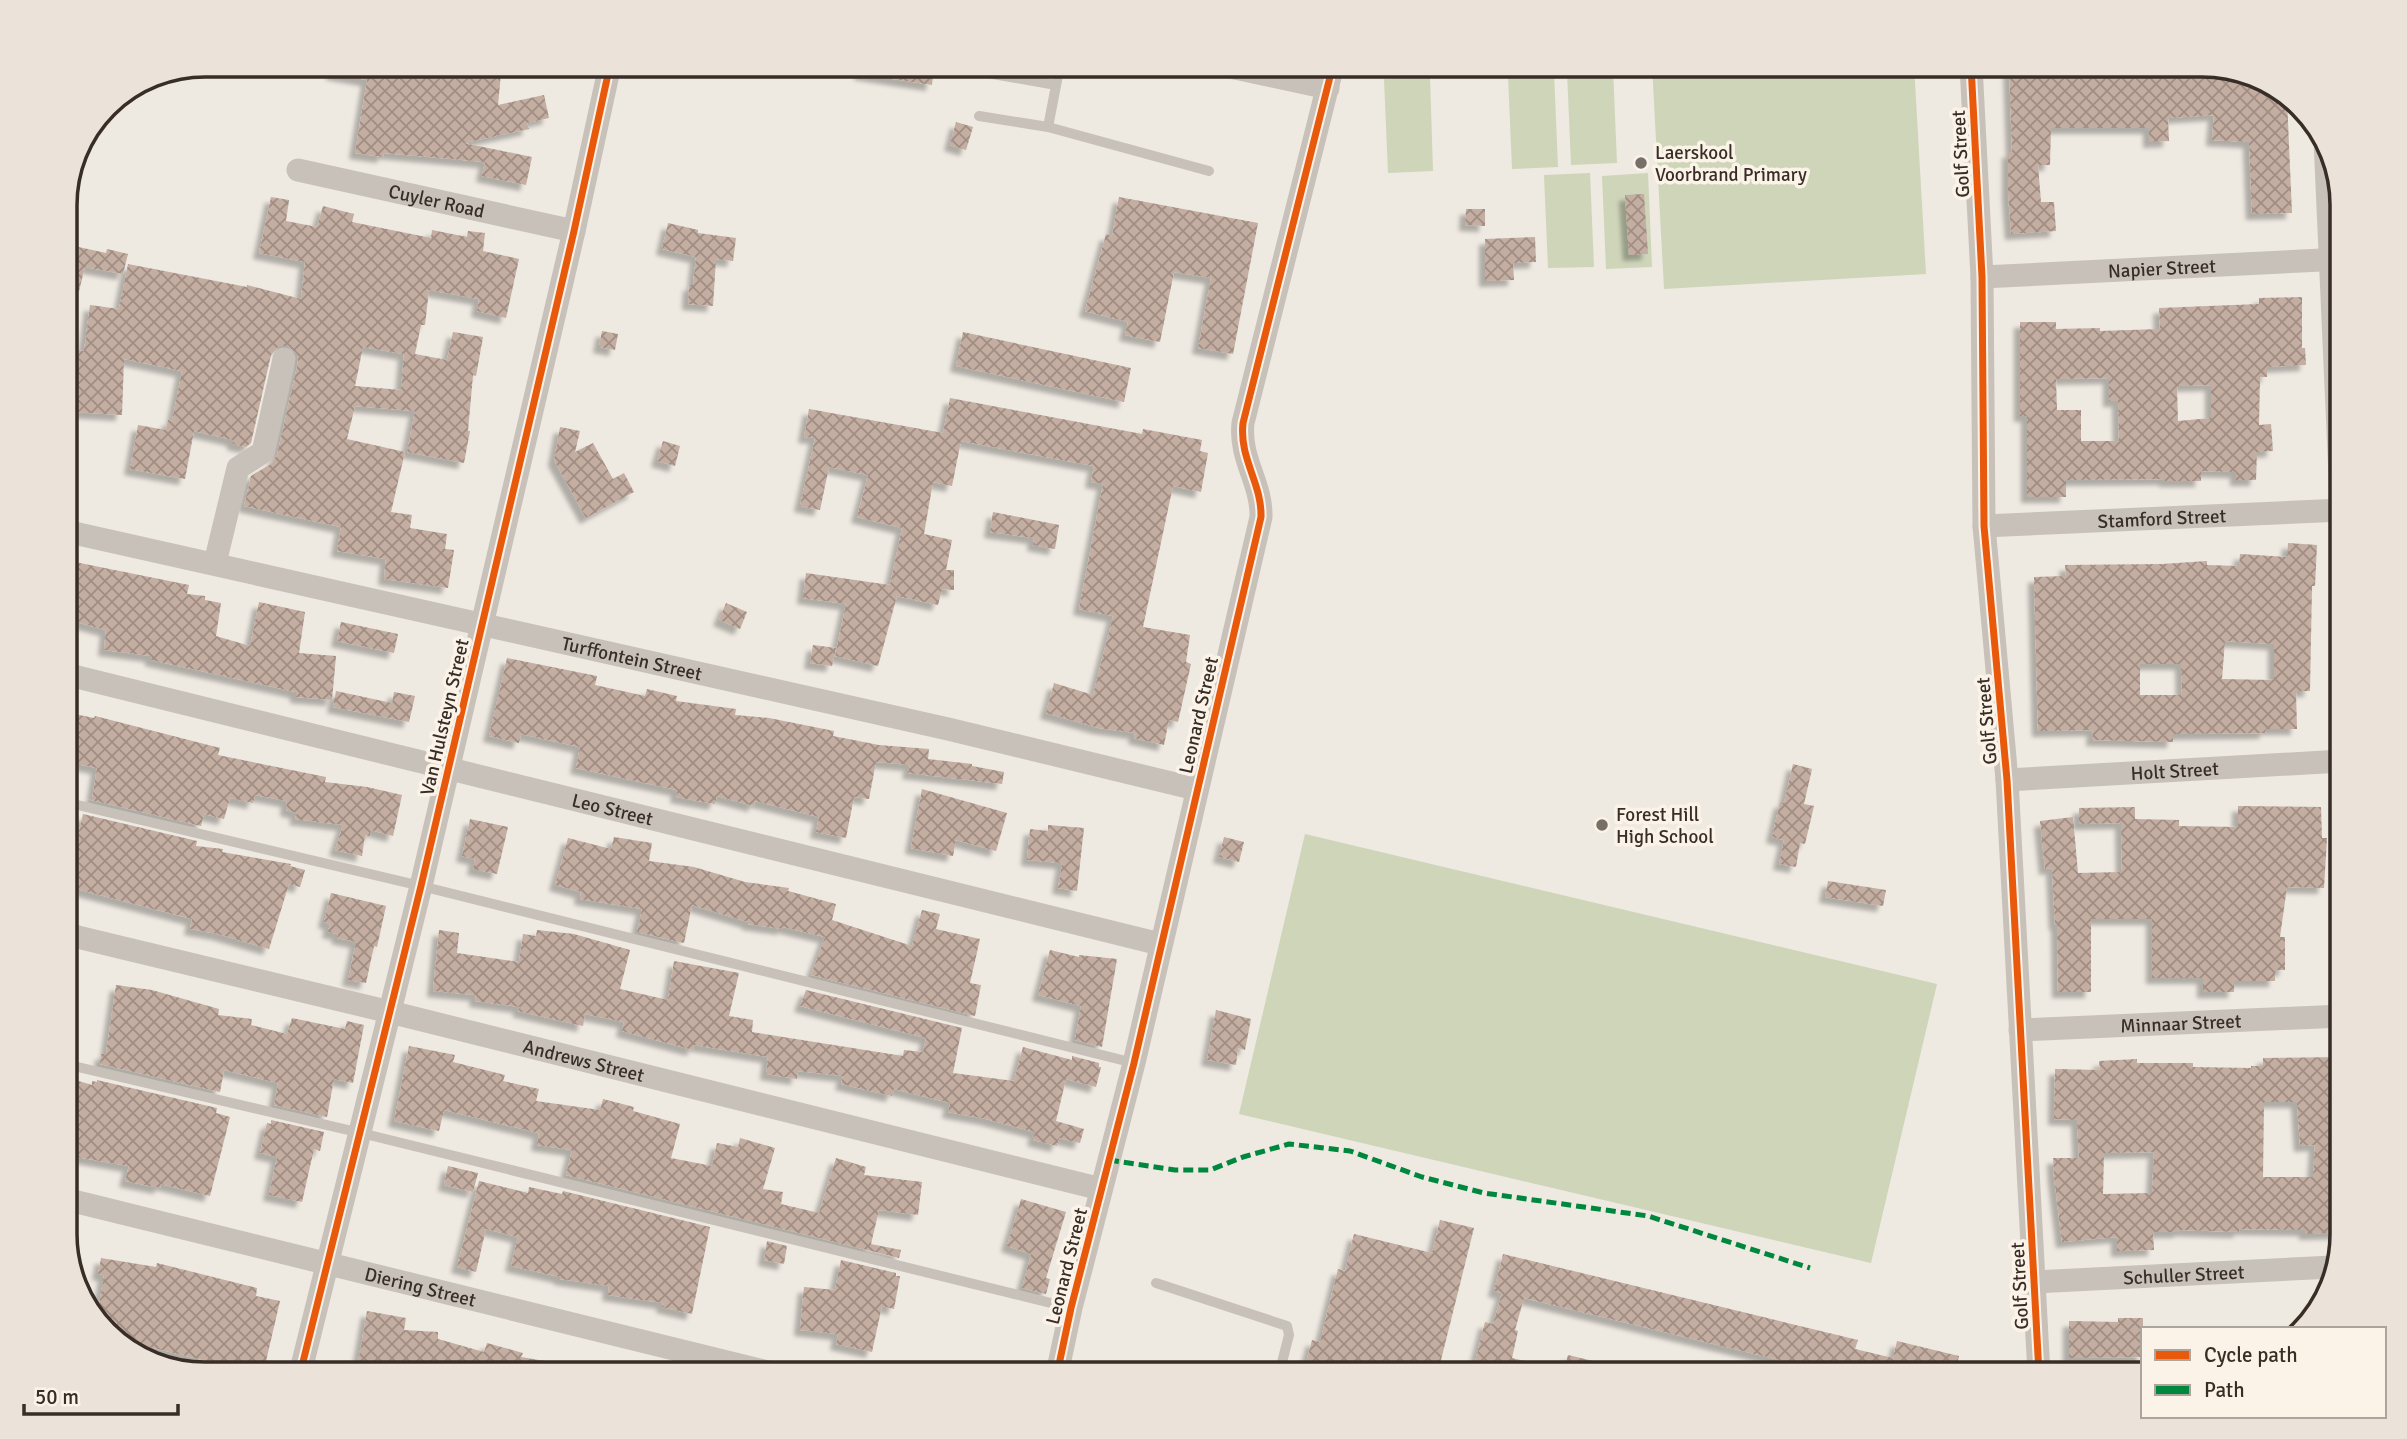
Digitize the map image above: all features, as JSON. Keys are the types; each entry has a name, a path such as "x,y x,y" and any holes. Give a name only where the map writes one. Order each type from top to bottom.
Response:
{"street":[{"name":"Van Hulsteyn Street","path":"303,1362 421,886 607,77"},
{"path":"1277,77 1328,88"},
{"name":"Leonard Street","path":"1059,1362 1070,1308 1134,1063 1261,517 1261,503 1243,450 1243,423 1330,77"},
{"name":"Golf Street","path":"1972,77 1982,277 1984,526 2007,780 2038,1362"},
{"name":"Cuyler Road","path":"299,170 574,231"},
{"name":"Napier Street","path":"1982,277 2330,260"},
{"path":"215,564 238,468 262,452 284,359"},
{"name":"Stamford Street","path":"1984,526 2330,511"},
{"name":"Turffontein Street","path":"77,534 948,729 1196,789"},
{"name":"Leo Street","path":"77,677 1160,944"},
{"name":"Holt Street","path":"2007,780 2330,762"},
{"name":"Andrews Street","path":"77,937 1101,1189"},
{"name":"Minnaar Street","path":"2020,1030 2330,1017"},
{"name":"Diering Street","path":"77,1202 728,1362"},
{"name":"Schuller Street","path":"2034,1282 2326,1267"}],"lane":[{"path":"1010,77 1056,85"},
{"path":"1048,127 1058,77"},
{"path":"979,116 1048,127 1209,171"},
{"path":"77,805 421,886 1134,1063"},
{"path":"77,1067 361,1133 1070,1308"},
{"path":"1156,1283 1287,1326 1289,1335 1282,1362"}],"green space":[{"path":"1430,77 1433,171 1388,173 1384,79"},
{"path":"1508,77 1554,77 1558,167 1512,169"},
{"path":"1567,77 1613,77 1617,163 1571,165"},
{"path":"1653,77 1915,77 1926,274 1664,289"},
{"path":"1590,173 1594,267 1548,268 1544,175"},
{"path":"1648,173 1652,267 1606,269 1602,176"},
{"path":"1305,834 1937,984 1871,1263 1239,1114"}],"building":[{"path":"350,77 501,77 498,105 544,95 549,118 527,123 529,129 464,143 532,157 526,185 482,176 485,162 355,153 367,80"},
{"path":"880,77 933,77 932,85"},
{"path":"2009,77 2202,77 2235,81 2266,94 2288,111 2292,213 2252,214 2249,142 2212,140 2214,115 2168,118 2169,141 2149,142 2149,128 2051,128 2050,165 2038,165 2041,202 2054,202 2056,231 2011,234 2008,152 2012,152"},
{"path":"956,122 973,127 966,150 950,145"},
{"path":"1644,194 1648,254 1629,255 1625,195"},
{"path":"271,197 289,200 286,221 317,227 323,206 354,214 352,222 431,238 432,230 467,237 468,231 485,233 483,251 519,259 506,318 477,311 479,299 429,290 425,325 421,325 415,354 447,360 453,332 483,337 476,376 473,375 470,431 464,463 407,452 415,411 355,406 347,439 405,452 391,512 412,515 410,528 447,534 445,549 454,550 448,588 384,579 386,559 337,551 341,527 244,506 251,476 271,464 277,455 298,362 297,354 288,346 279,346 271,355 251,443 246,447 233,444 233,440 194,431 185,479 130,469 138,425 166,430 168,420 172,421 182,371 124,359 122,415 77,412 77,350 84,351 90,305 119,309 128,264 247,285 301,299 305,262 259,253","holes":["363,347 404,354 401,390 355,386"]},
{"path":"1119,197 1258,223 1233,354 1198,348 1211,278 1174,272 1160,342 1125,335 1128,322 1085,311 1106,234 1112,236"},
{"path":"1466,209 1485,209 1485,226 1465,225"},
{"path":"668,223 698,230 698,233 736,238 733,261 716,259 713,306 688,304 689,285 693,285 696,257 662,249"},
{"path":"1535,237 1536,262 1513,263 1514,280 1485,281 1485,239"},
{"path":"77,247 106,253 107,249 128,254 123,274 85,267 79,291"},
{"path":"2302,297 2302,348 2305,348 2306,365 2267,367 2267,377 2260,377 2259,425 2271,424 2273,451 2257,452 2256,480 2236,480 2236,472 2201,471 2201,481 2066,480 2066,497 2027,497 2027,416 2020,416 2020,322 2056,322 2056,329 2160,329 2159,308 2259,304 2259,298","holes":["2109,378 2109,401 2118,401 2119,441 2081,441 2081,410 2057,410 2056,379","2211,385 2211,418 2178,421 2177,386"]},
{"path":"602,331 618,334 615,350 599,347"},
{"path":"963,332 1131,368 1124,402 956,366"},
{"path":"950,398 1142,434 1143,429 1202,440 1200,451 1208,453 1201,492 1173,486 1143,627 1190,635 1186,662 1191,664 1178,722 1169,720 1164,745 1134,738 1135,733 1099,728 1046,713 1054,683 1093,695 1113,616 1079,609 1103,484 1091,482 1094,466 961,441 952,486 933,482 924,534 952,540 946,570 954,570 954,590 942,589 938,605 897,596 878,666 835,656 846,604 803,598 806,573 890,585 902,528 857,517 868,475 829,467 820,510 800,506 815,438 804,437 809,409 943,433"},
{"path":"560,427 580,431 575,452 593,443 613,479 624,473 634,492 586,518 554,460"},
{"path":"663,441 680,446 675,466 657,461"},
{"path":"993,512 1059,525 1055,549 1033,545 1034,538 990,532"},
{"path":"2288,543 2317,545 2315,586 2312,586 2310,691 2296,691 2297,729 2266,729 2265,733 2173,734 2173,742 2092,740 2093,730 2038,731 2034,577 2066,576 2065,565 2207,561 2207,565 2239,566 2240,554 2287,557","holes":["2225,641 2274,644 2274,680 2222,679","2140,664 2181,664 2182,695 2140,695"]},
{"path":"77,562 189,585 187,594 205,596 205,600 221,603 216,636 250,646 259,602 305,612 299,653 336,656 332,700 296,697 296,692 151,660 151,656 104,650 106,630 77,622"},
{"path":"726,603 747,612 740,629 719,620"},
{"path":"341,622 398,634 394,653 337,641"},
{"path":"813,645 836,648 832,666 810,663"},
{"path":"507,658 597,676 595,685 645,696 647,689 677,696 676,701 736,709 735,715 769,718 834,731 833,736 879,745 929,749 928,759 972,764 1004,772 1002,784 908,773 910,765 876,762 869,799 854,797 846,838 816,832 819,817 755,801 754,806 717,796 715,804 676,797 677,790 576,768 580,747 521,734 519,743 489,736"},
{"path":"336,691 392,703 394,692 415,696 409,722 333,707"},
{"path":"77,714 95,716 220,748 218,755 326,777 325,782 402,795 393,836 371,830 370,836 365,835 362,856 335,850 343,825 295,819 297,813 286,810 287,801 255,795 253,803 230,798 224,819 204,814 201,826 87,799 92,799 97,768 77,764"},
{"path":"1793,764 1812,769 1804,804 1814,806 1805,844 1800,843 1796,867 1779,864 1784,840 1772,837 1780,802 1784,803"},
{"path":"922,789 1007,813 996,851 956,840 953,856 911,848"},
{"path":"2238,806 2321,807 2322,838 2327,838 2324,888 2287,887 2280,937 2285,937 2285,970 2275,970 2275,981 2234,981 2234,992 2203,992 2203,978 2152,978 2152,919 2091,919 2091,992 2058,992 2057,924 2055,925 2052,868 2045,869 2040,821 2073,817 2078,873 2122,872 2121,823 2079,824 2079,808 2135,807 2135,819 2179,820 2179,826 2238,827"},
{"path":"83,814 197,841 196,846 223,849 222,852 291,864 290,866 305,870 300,887 289,884 269,949 190,929 192,919 77,889 77,839"},
{"path":"470,819 508,827 497,874 473,869 475,859 462,856"},
{"path":"1048,825 1084,828 1077,891 1058,888 1062,863 1027,860 1030,829 1048,831"},
{"path":"614,837 652,843 649,861 694,867 745,882 789,888 788,891 836,904 832,920 912,946 922,910 940,914 936,929 980,939 970,983 981,985 975,1016 811,975 825,937 783,927 748,924 692,905 684,943 637,932 642,909 580,899 581,892 555,885 568,838 611,849"},
{"path":"1224,837 1244,842 1239,862 1219,857"},
{"path":"1828,881 1886,890 1883,906 1825,897"},
{"path":"331,893 386,906 366,983 348,980 356,942 337,938 338,934 328,932 330,924 324,922"},
{"path":"439,930 459,933 457,953 519,962 523,934 536,936 537,930 574,934 630,950 620,989 668,1000 674,961 739,973 729,1016 753,1020 752,1032 903,1056 904,1050 923,1052 926,1038 800,1006 806,990 962,1028 953,1073 1014,1081 1023,1047 1072,1060 1072,1056 1099,1063 1101,1067 1096,1087 1066,1079 1056,1121 1084,1129 1080,1143 1059,1138 1057,1146 1033,1140 1035,1132 948,1112 950,1103 894,1089 892,1096 841,1084 843,1076 798,1071 797,1079 766,1074 768,1057 694,1045 693,1050 622,1031 624,1022 585,1014 583,1026 518,1011 520,1007 475,1001 476,995 433,991"},
{"path":"1050,950 1079,957 1117,959 1102,1047 1075,1040 1081,1006 1038,995"},
{"path":"116,985 152,990 219,1009 218,1015 252,1019 251,1025 287,1034 292,1018 345,1029 347,1021 364,1025 353,1083 334,1079 327,1117 274,1105 278,1083 224,1070 220,1092 100,1064 101,1054 106,1054"},
{"path":"1216,1010 1251,1019 1245,1050 1238,1048 1236,1065 1207,1060"},
{"path":"409,1046 455,1055 453,1062 505,1075 503,1081 539,1089 536,1101 600,1110 603,1099 634,1107 633,1111 680,1124 671,1158 712,1166 717,1143 738,1147 740,1138 775,1148 763,1189 783,1192 781,1204 819,1213 836,1158 866,1167 864,1175 922,1182 918,1215 879,1210 871,1244 901,1250 899,1258 566,1175 572,1150 537,1145 539,1133 444,1110 439,1131 394,1121"},
{"path":"2330,1057 2330,1233 2305,1234 2305,1230 2240,1229 2239,1232 2153,1232 2154,1250 2117,1251 2117,1237 2062,1242 2053,1158 2079,1158 2077,1120 2054,1119 2055,1069 2100,1070 2099,1061 2137,1059 2137,1063 2193,1063 2193,1067 2263,1066 2263,1058","holes":["2264,1102 2297,1102 2300,1146 2315,1145 2313,1177 2263,1177","2154,1152 2152,1193 2103,1194 2104,1153"]},
{"path":"97,1080 217,1108 216,1113 230,1117 210,1196 161,1184 160,1188 125,1181 129,1166 77,1157 77,1081 92,1085 92,1081"},
{"path":"271,1120 324,1132 320,1151 314,1149 302,1202 269,1195 277,1157 260,1153 267,1123 271,1124"},
{"path":"448,1166 478,1173 473,1192 444,1185"},
{"path":"479,1181 528,1193 529,1187 562,1194 563,1191 710,1227 692,1314 662,1307 663,1303 608,1295 609,1286 560,1279 511,1266 518,1237 486,1229 476,1272 457,1267"},
{"path":"1021,1199 1066,1212 1046,1278 1050,1279 1046,1294 1022,1288 1031,1254 1007,1246"},
{"path":"1440,1220 1474,1228 1440,1362 1306,1362 1312,1340 1320,1342 1338,1269 1345,1271 1354,1234 1432,1253"},
{"path":"767,1241 787,1246 784,1264 764,1260"},
{"path":"1503,1254 1858,1340 1855,1349 1893,1358 1897,1341 1959,1356 1958,1362 1788,1362 1524,1298 1515,1330 1518,1331 1512,1358 1528,1362 1475,1362 1485,1322 1493,1324 1502,1293 1494,1291"},
{"path":"101,1258 156,1267 157,1263 257,1288 256,1296 280,1301 266,1362 211,1362 141,1345 115,1324 99,1305 104,1275 98,1274"},
{"path":"841,1260 900,1276 894,1309 882,1306 872,1352 836,1344 838,1334 800,1330 804,1287 835,1290"},
{"path":"367,1311 406,1318 404,1330 438,1332 438,1339 484,1352 487,1343 523,1353 521,1357 551,1362 382,1362 358,1362"},
{"path":"2118,1318 2143,1318 2141,1357 2069,1358 2069,1321 2118,1322"},
{"path":"1568,1355 1598,1362 1566,1362"}],"marked path":[{"path":"1109,1160 1175,1170 1210,1170 1289,1144 1350,1151 1422,1177 1484,1193 1648,1216 1810,1268"}],"cycle path":[{"path":"303,1362 421,886 607,77"},
{"path":"1060,1362 1134,1063 1261,517 1258,493 1244,448 1243,423 1330,77"},
{"path":"1972,77 1982,277 1984,526 2007,780 2038,1362"}],"place":[{"name":"Laerskool Voorbrand Primary","path":"1641,163"},
{"name":"Forest Hill High School","path":"1602,825"}]}
